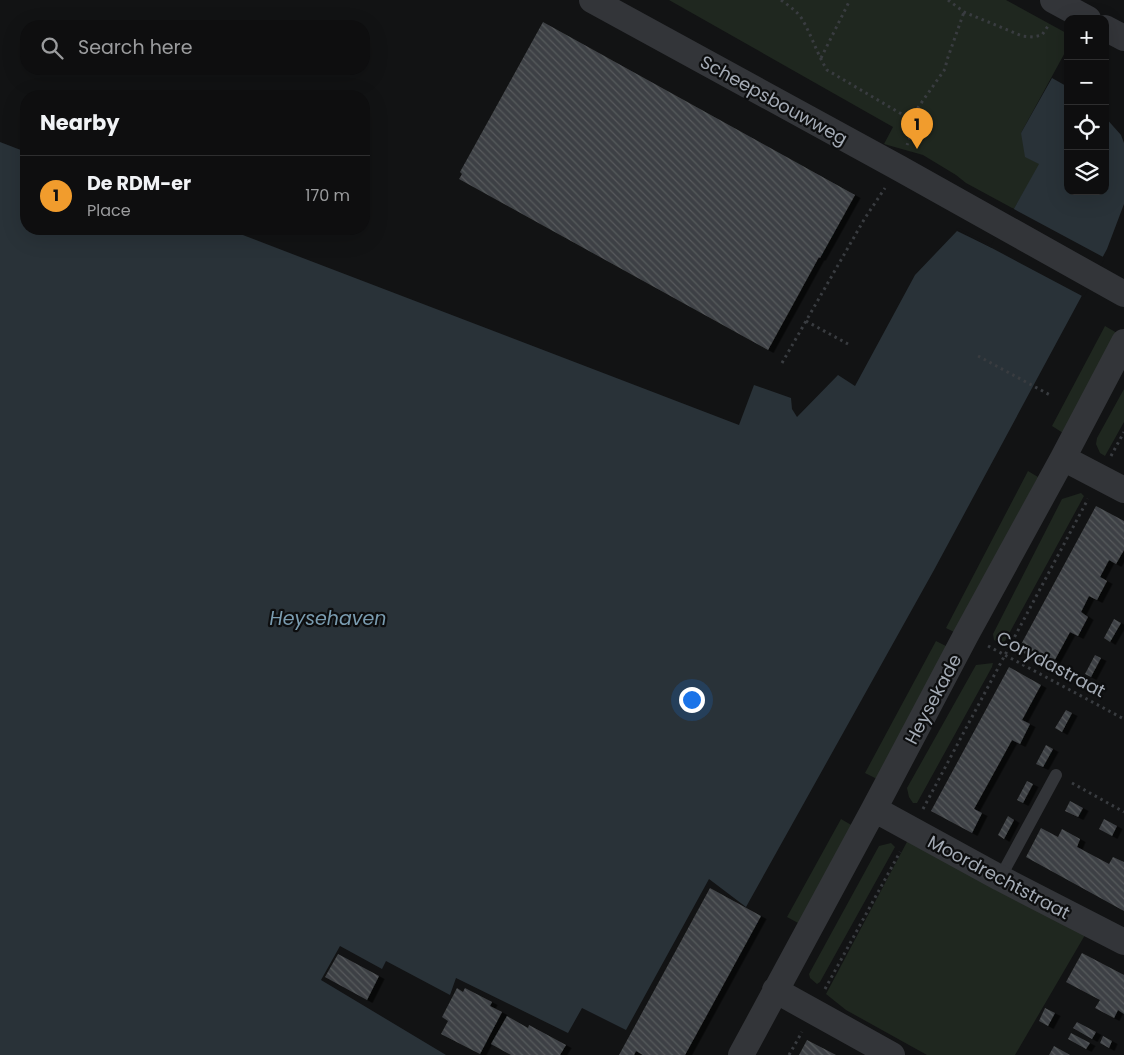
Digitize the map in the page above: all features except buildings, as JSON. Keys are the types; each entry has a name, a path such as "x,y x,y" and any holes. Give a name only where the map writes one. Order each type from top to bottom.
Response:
{"street":[{"name":"Scheepsbouwweg","path":"592,0 1114,288"},
{"path":"1056,2 1080,15"},
{"path":"1109,30 1124,38"},
{"name":"Heysekade","path":"741,1055 1124,342"},
{"path":"1063,458 1124,490"},
{"name":"Moordrechtstraat","path":"874,810 1124,942"},
{"path":"775,990 892,1055"}],"lane":[{"path":"1000,878 1056,775"}],"path":[{"path":"781,0 801,18 820,58 828,70 910,119 914,127 899,168 865,218 782,363"},
{"path":"820,58 850,0"},
{"path":"948,0 964,12 1022,36 1033,37 1042,35 1056,2"},
{"path":"910,119 945,69 964,12"},
{"path":"806,321 848,344"},
{"path":"978,356 1050,395"},
{"path":"788,1055 1124,432"},
{"name":"Corydastraat","path":"966,635 1124,718"},
{"path":"1056,775 1124,812"}],"shaded area":[{"path":"669,0 1006,0 1064,32 1064,54 1021,133 1040,164 1014,209 966,183 923,155 884,144 893,127"},
{"path":"1105,326 1117,333 1063,433 1052,426"},
{"path":"1124,389 1124,422 1105,456 1100,453 1096,444 1097,438"},
{"path":"1028,471 1038,477 956,633 946,628"},
{"path":"1081,493 1084,496 1005,641 1000,643 994,640 993,634 1062,499"},
{"path":"936,641 948,647 877,779 865,773"},
{"path":"993,663 917,803 913,803 907,788 976,665"},
{"path":"841,819 853,826 800,924 787,917"},
{"path":"908,840 1085,935 1015,1055 927,1055 846,1010 826,994"},
{"path":"891,843 895,847 820,982 817,984 810,978 809,974 879,846"}],"water":[{"name":"Heysehaven","path":"1052,78 1064,85 1064,195 1109,195 1109,122 1121,135 1124,143 1124,204 1107,249 934,570 746,907 709,879 626,1030 582,1008 568,1033 456,978 450,995 386,961 382,969 340,946 321,980 446,1055 0,1055 0,142 20,150 20,235 243,235 739,425 754,385 791,398 792,409 797,417 838,375 855,386 915,275 957,231 992,248 1039,164 1025,157 1021,133"}],"pier":[{"path":"1012,208 1105,258 1084,297 956,229 959,228 991,245"}],"place":[{"name":"De RDM-er","path":"917,149"}]}
